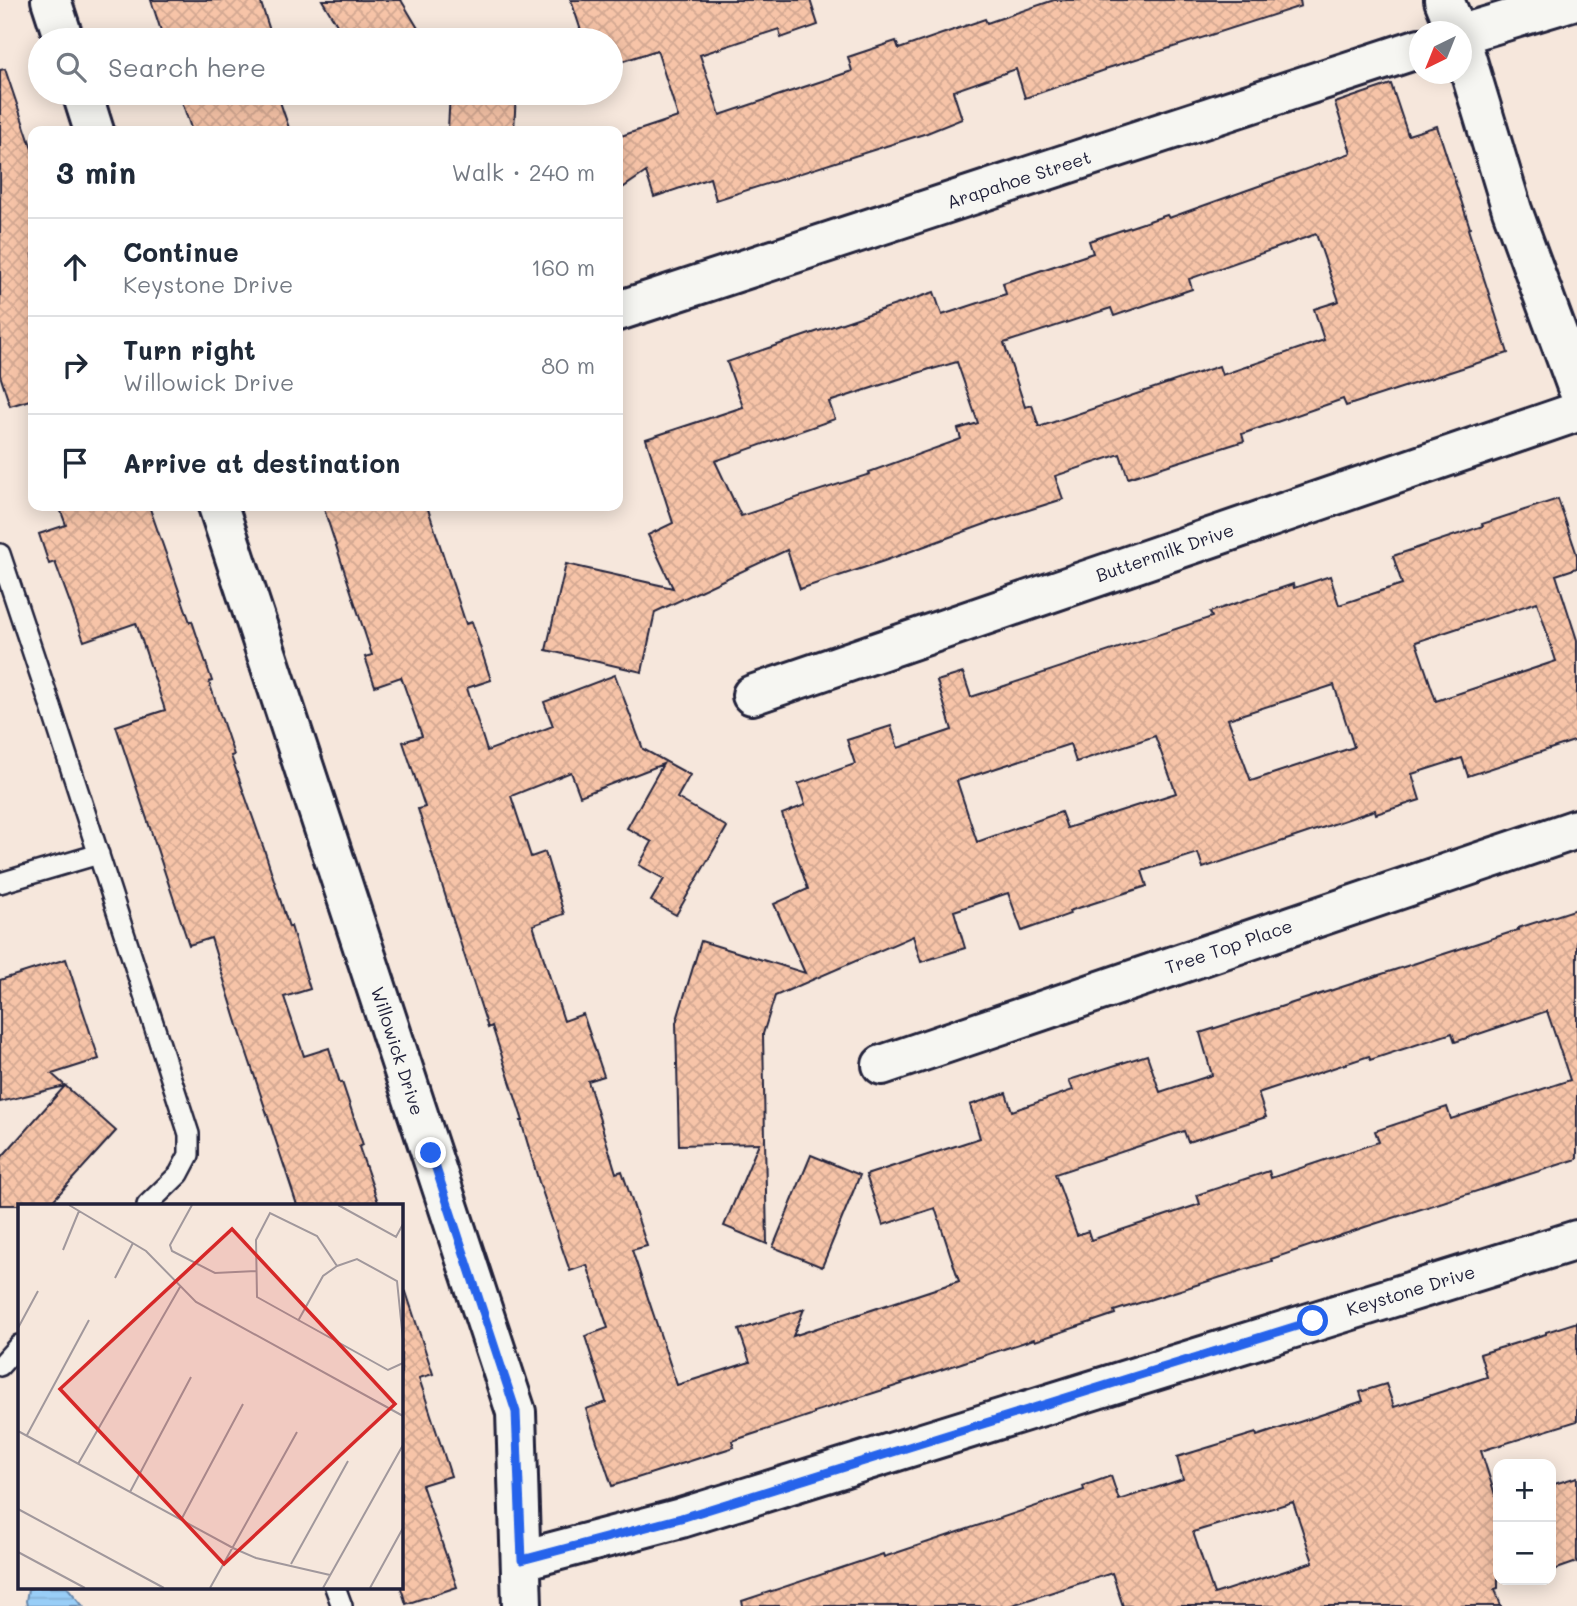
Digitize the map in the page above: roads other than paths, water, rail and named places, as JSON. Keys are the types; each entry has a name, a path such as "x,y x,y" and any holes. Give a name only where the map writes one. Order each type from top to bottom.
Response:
{"street":[{"path":"51,0 60,28"},
{"path":"1444,0 1454,21"},
{"path":"1472,29 1575,0"},
{"name":"Arapahoe Street","path":"623,309 1409,51"},
{"path":"1472,81 1511,210 1577,387"},
{"path":"86,105 92,126"},
{"name":"Buttermilk Drive","path":"752,695 1577,412"},
{"name":"Willowick Drive","path":"220,511 516,1412 522,1606"},
{"name":"Tree Top Place","path":"882,1065 1577,829"},
{"name":"Keystone Drive","path":"522,1560 681,1518 1577,1240"}],"lane":[{"path":"0,554 189,1134 189,1155 179,1174 148,1204"},
{"path":"0,883 99,854"},
{"path":"0,1366 18,1346"},
{"path":"335,1588 342,1606"}],"water":[{"path":"68,1588 83,1606 27,1606 28,1589"}]}
